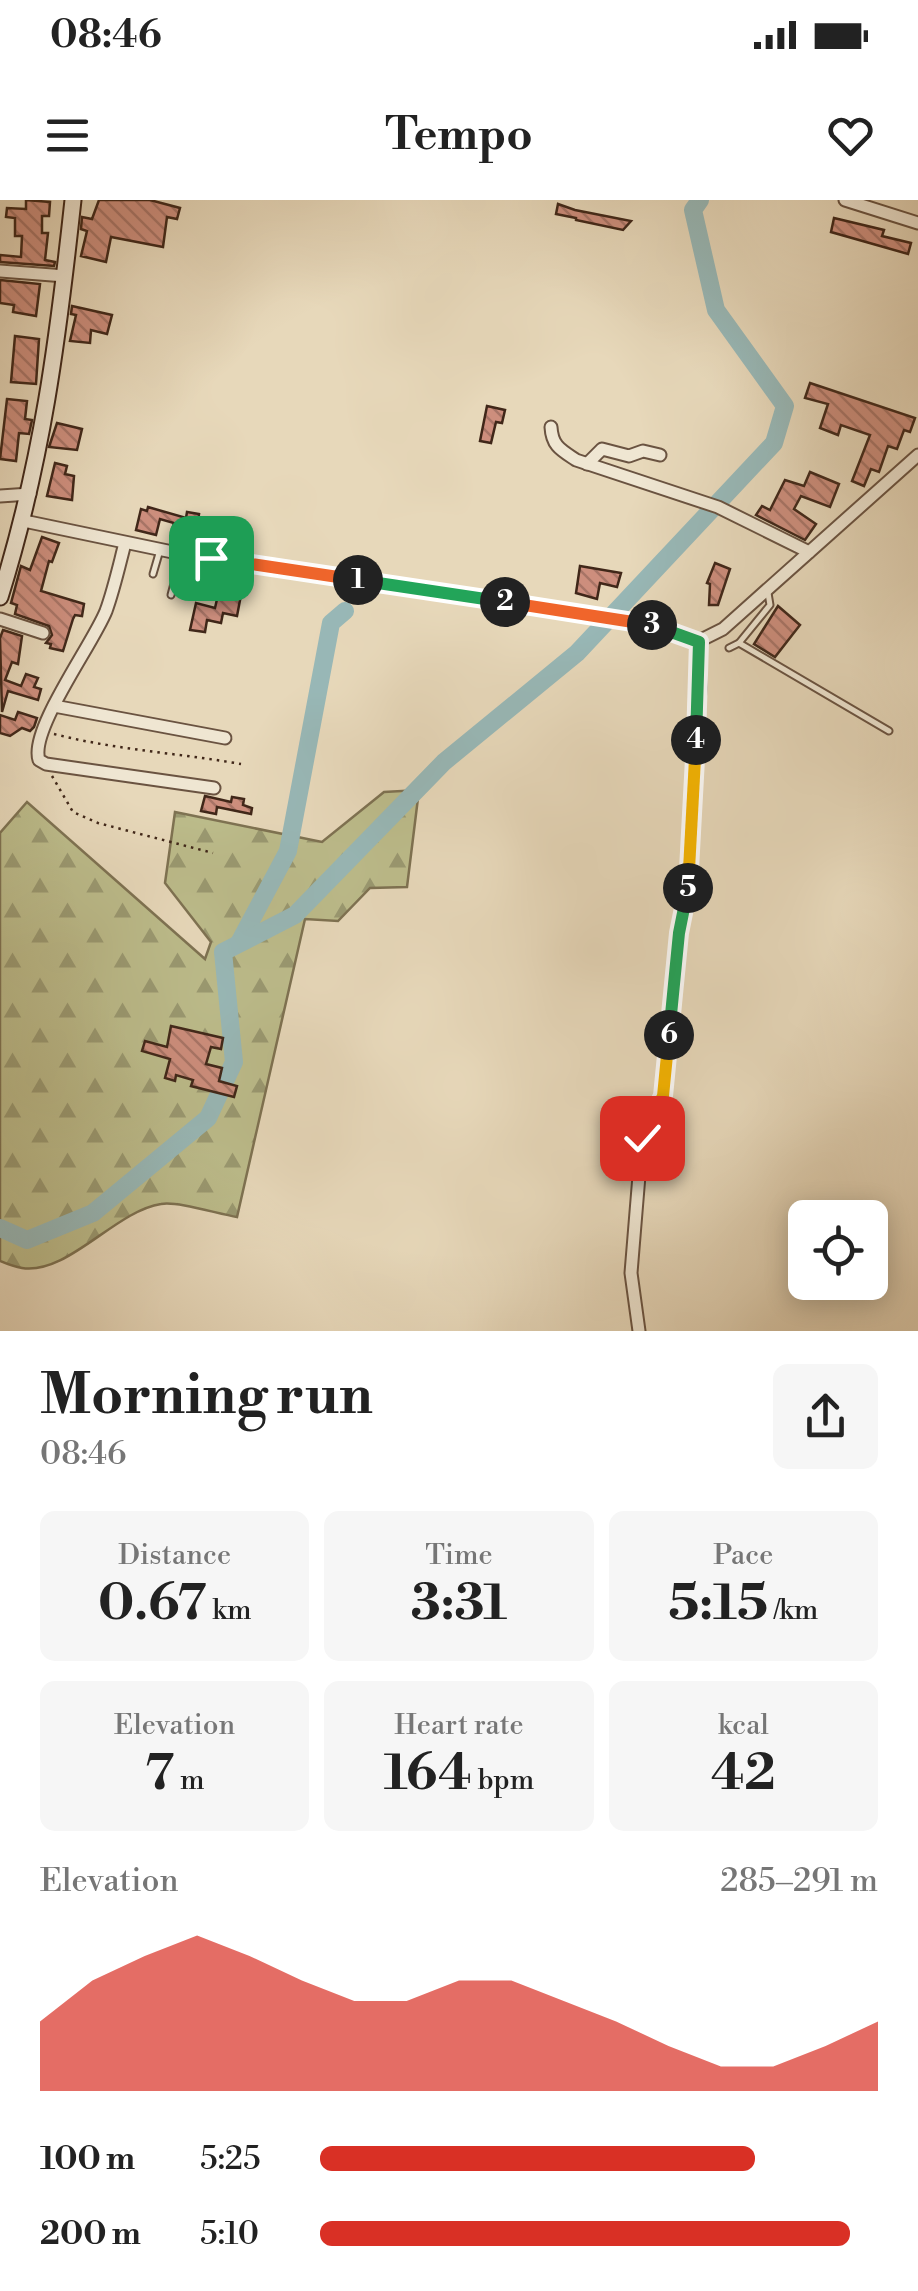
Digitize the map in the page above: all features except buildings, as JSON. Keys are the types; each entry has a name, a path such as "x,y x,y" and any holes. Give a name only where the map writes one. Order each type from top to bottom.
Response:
{"street":[{"path":"0,598 24,521 50,394 74,200"},
{"path":"845,200 918,223"},
{"path":"0,271 65,276"},
{"path":"551,427 557,448 586,464 716,506 810,552"},
{"path":"586,464 602,448 629,456 643,451 660,455"},
{"path":"24,521 182,554 624,619 699,642 723,628 918,455"},
{"path":"0,496 30,494"},
{"path":"125,543 104,615 54,706 36,752 46,764 214,788"},
{"path":"0,619 43,632"},
{"path":"639,1331 630,1273 642,1138 663,1096 679,933 689,883 699,642"},
{"path":"54,706 225,738"}],"lane":[{"path":"153,574 160,550"},
{"path":"171,595 182,554"},
{"path":"729,648 739,643 770,606 770,585"},
{"path":"739,643 889,731"}],"path":[{"path":"43,731 110,748 176,752 241,764"},
{"path":"46,764 73,812 98,824 213,853"}],"green space":[{"path":"419,790 407,887 370,888 338,921 305,919 237,1217 161,1204 126,1218 57,1262 22,1268 0,1261 0,833 27,802 205,959 211,942 165,883 175,812 322,842 384,792"}],"waterway":[{"path":"0,1228 27,1240 93,1213 208,1118 234,1062 223,952 295,915 444,762 577,653 774,443 785,406 716,310 693,210 700,200"},
{"path":"239,943 288,851 331,623 345,611"}],"route":[{"path":"211,558 624,619 699,642 689,883 679,933 663,1096 642,1138"}]}
